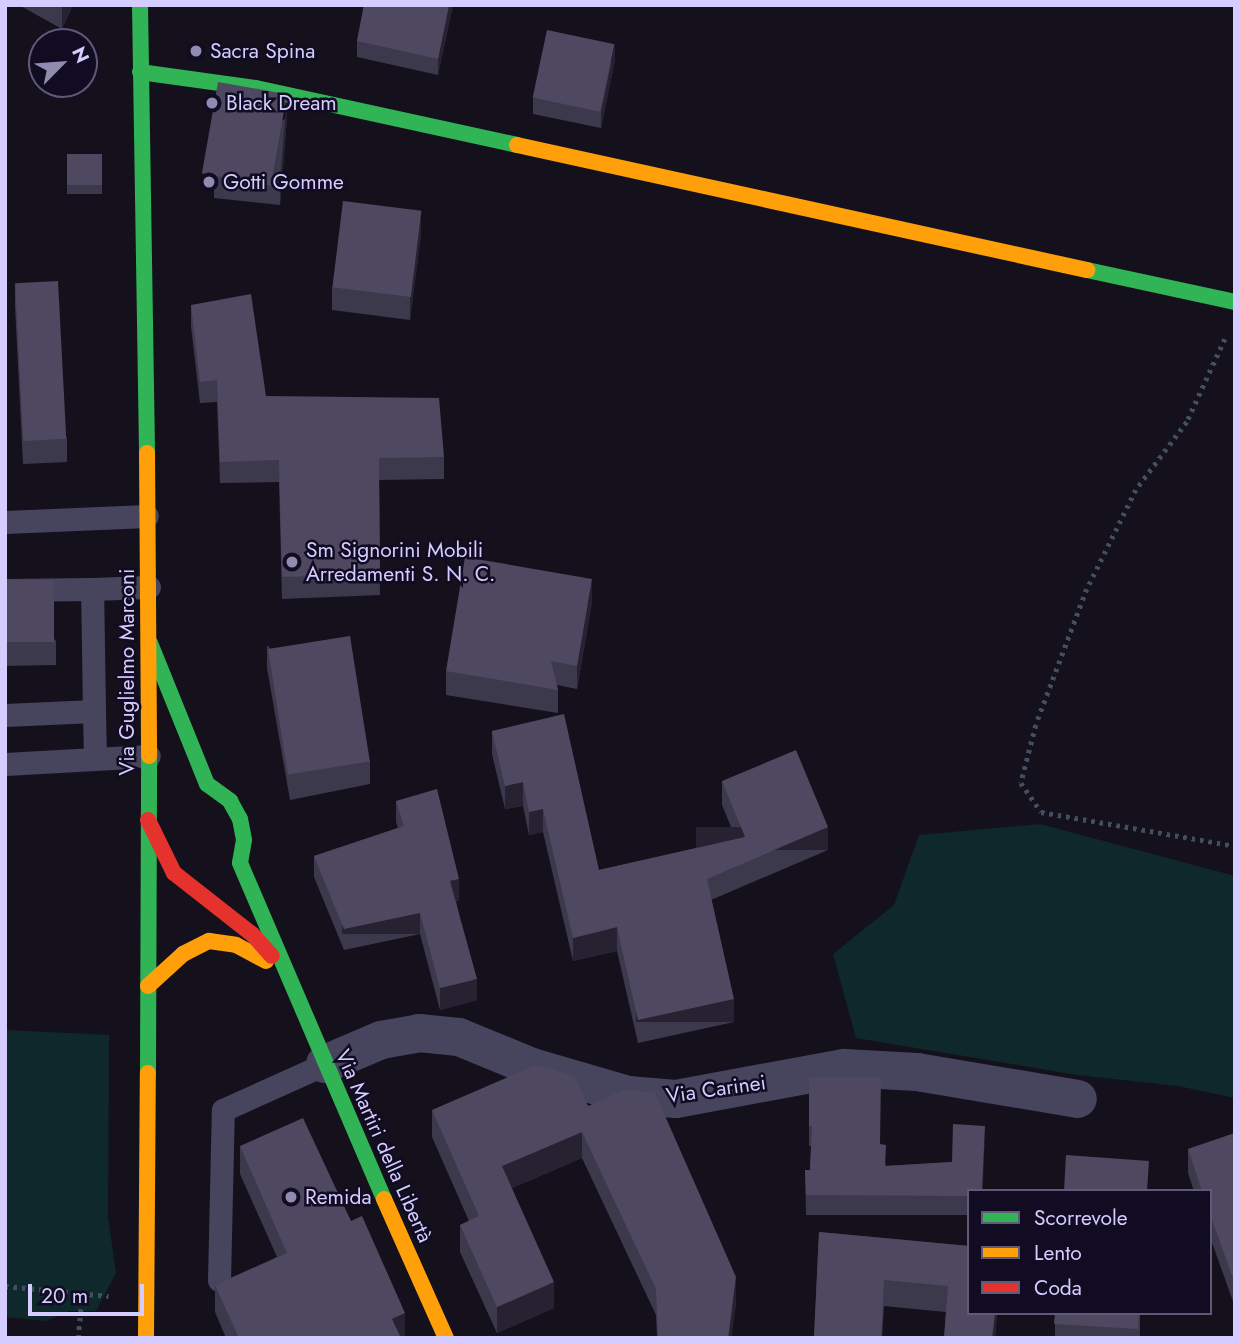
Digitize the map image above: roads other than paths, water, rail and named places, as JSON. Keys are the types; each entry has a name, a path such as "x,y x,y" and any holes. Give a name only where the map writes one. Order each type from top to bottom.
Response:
{"street":[{"name":"Via Guglielmo Marconi","path":"140,5 150,643 146,1338"},
{"path":"140,72 256,88 1235,302"},
{"name":"Via Martiri della Libertà","path":"150,643 207,784 230,801 240,819 244,840 240,863 446,1338"},
{"name":"Via Martiri della Libertà","path":"148,820 174,873 253,935 285,970"},
{"path":"148,985 183,954 209,941 236,945 285,970"},
{"name":"Via Carinei","path":"325,1064 381,1040 419,1033 460,1037 532,1067 628,1095 676,1099 844,1068 917,1072 1078,1099"}],"lane":[{"path":"5,522 147,516"},
{"path":"5,590 149,587"},
{"path":"92,589 95,757"},
{"path":"5,715 94,710"},
{"path":"5,764 149,756"},
{"path":"219,1280 223,1110 325,1064"}],"place":[{"name":"Sacra Spina","path":"196,51"},
{"name":"Black Dream","path":"212,103"},
{"name":"Gotti Gomme","path":"209,182"},
{"name":"Sm Signorini Mobili Arredamenti S. N. C.","path":"292,562"},
{"name":"Remida","path":"291,1197"}]}
